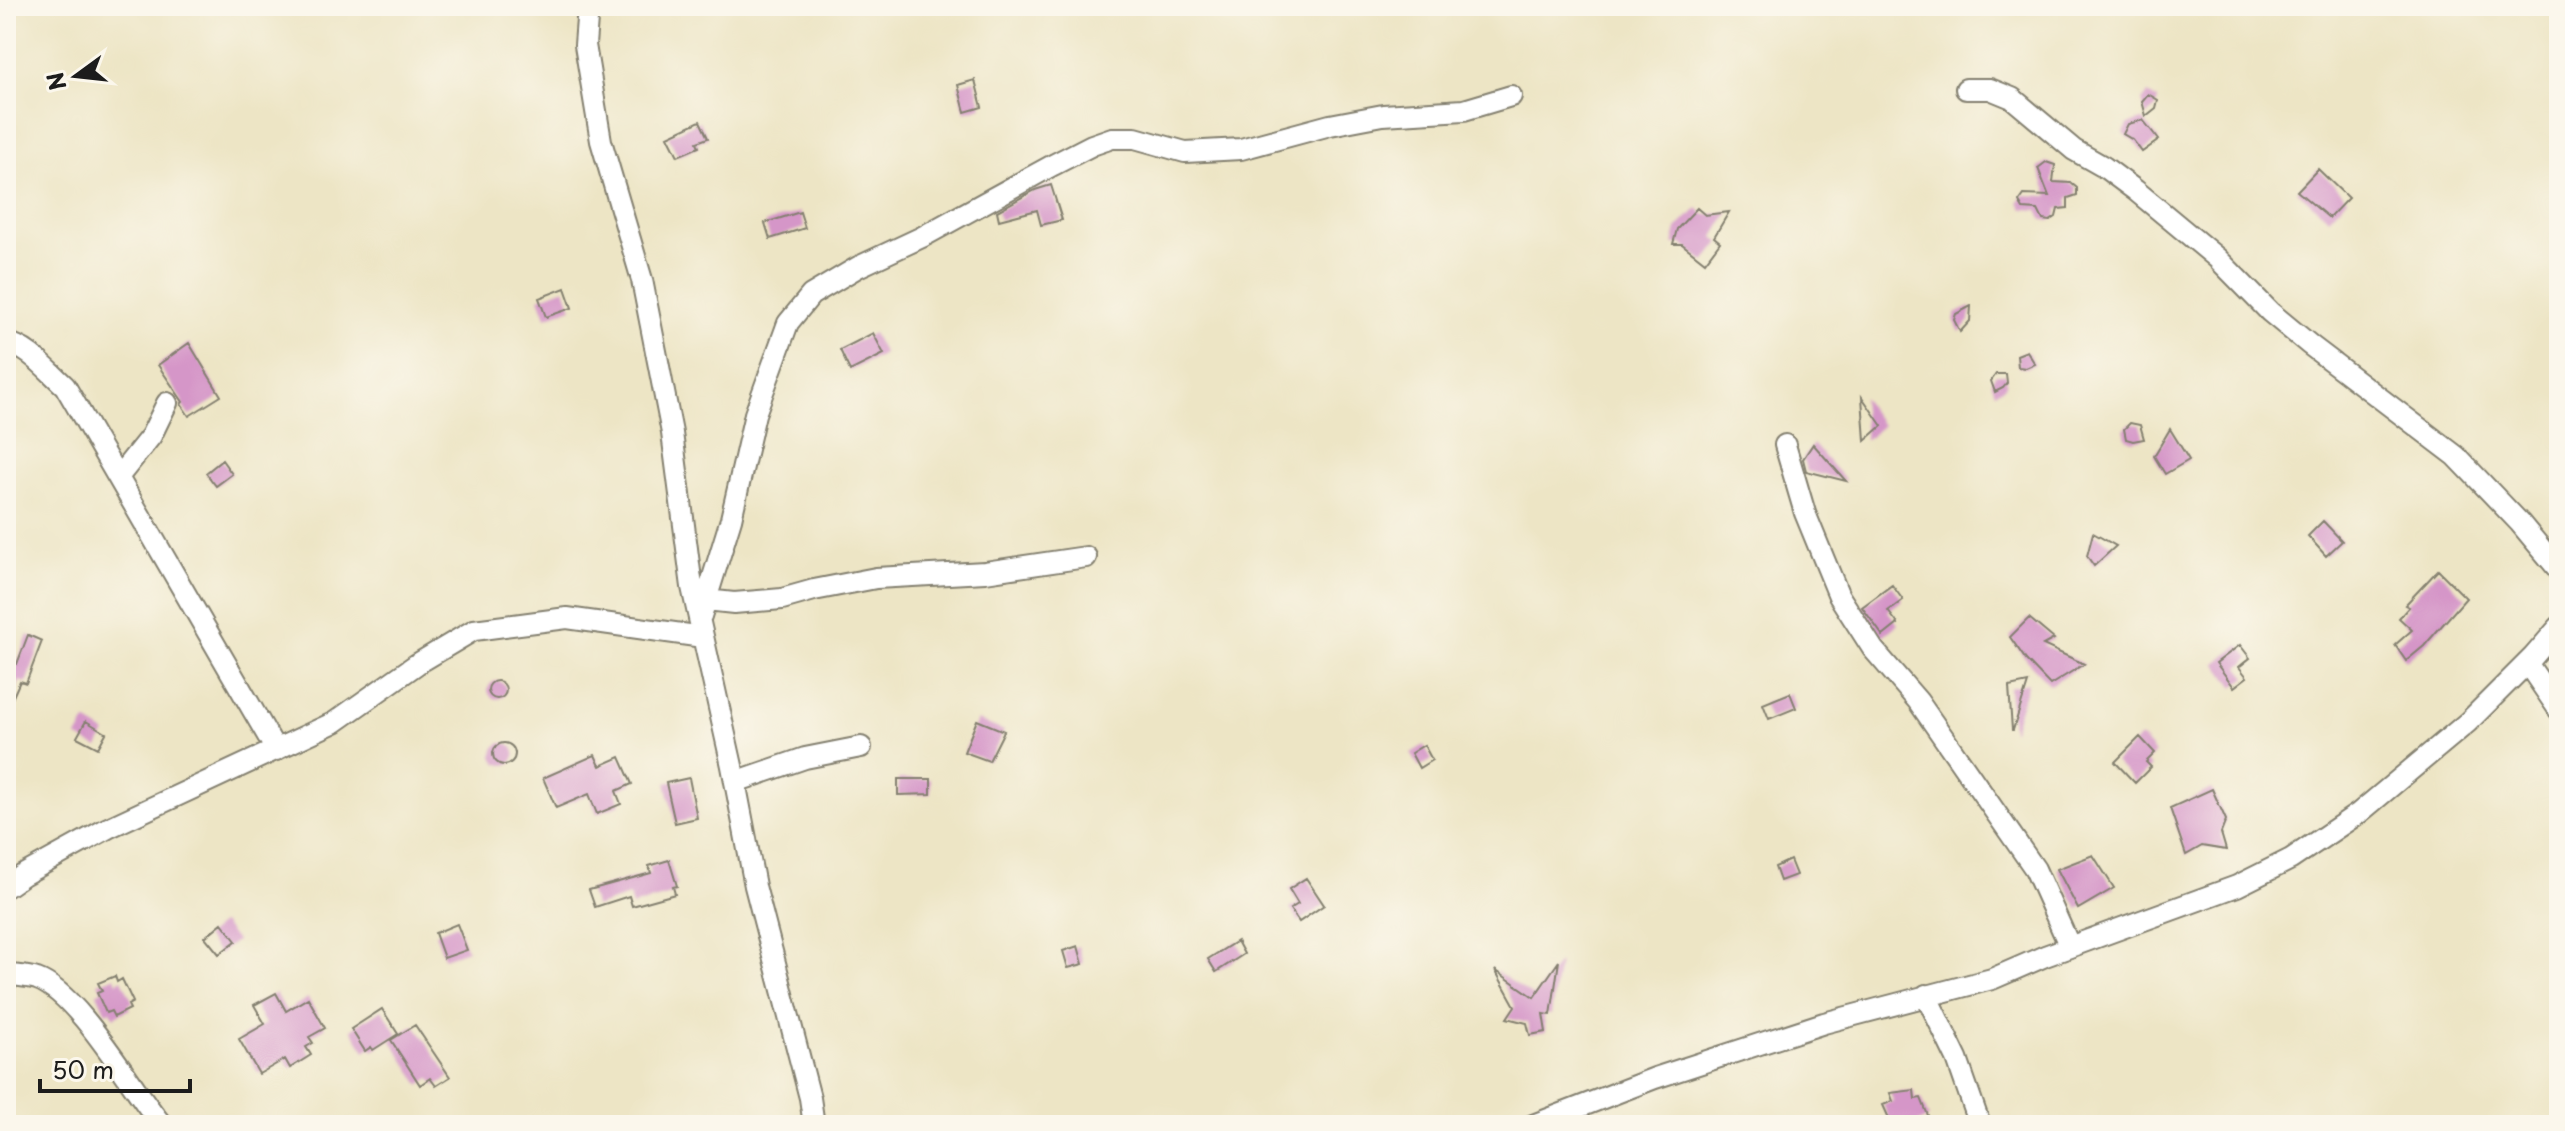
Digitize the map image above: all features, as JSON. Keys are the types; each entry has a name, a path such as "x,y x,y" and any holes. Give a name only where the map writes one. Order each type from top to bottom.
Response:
{"street":[{"path":"588,6 585,45 601,141 642,280 672,433 692,587 703,619 755,886 810,1098 814,1125"},
{"path":"1966,89 1990,89 2012,98 2074,150 2135,190 2217,258 2270,312 2456,456 2520,523 2559,570"},
{"path":"703,619 731,519 755,414 788,323 811,295 858,267 922,237 1053,165 1112,138 1135,138 1185,152 1241,149 1330,125 1383,115 1464,110 1511,96"},
{"path":"6,343 34,358 65,386 276,750"},
{"path":"119,476 151,436 167,403"},
{"path":"1785,445 1809,524 1839,596 1873,649 1918,701 2035,869 2070,947"},
{"path":"6,887 108,828 335,722 417,664 474,630 567,618 703,619 734,603 782,599 876,578 985,572 1086,557"},
{"path":"1533,1125 1655,1078 1824,1023 1992,979 2237,886 2291,859 2359,813 2468,722 2559,627"},
{"path":"2527,663 2559,710"},
{"path":"735,782 805,758 861,747"},
{"path":"6,974 38,980 70,1004 86,1020 162,1125"},
{"path":"1926,995 1957,1059 1980,1125"}],"building":[{"path":"975,80 982,107 965,112 958,85"},
{"path":"2148,94 2158,100 2156,108 2146,116 2142,101"},
{"path":"2143,120 2159,140 2142,152 2133,140 2123,134 2128,124"},
{"path":"700,121 708,138 697,142 699,147 678,156 668,136"},
{"path":"2046,162 2055,165 2053,182 2071,183 2077,188 2077,195 2068,198 2068,208 2058,209 2056,217 2050,221 2043,220 2038,210 2023,209 2019,202 2024,195 2049,196 2038,168"},
{"path":"2318,169 2348,198 2329,218 2297,191"},
{"path":"1051,185 1062,220 1041,225 1037,210 999,220 997,211 1035,190"},
{"path":"1697,208 1705,215 1729,212 1714,237 1720,242 1705,262 1682,244 1673,244 1677,229"},
{"path":"800,212 805,228 770,239 765,223"},
{"path":"565,288 572,308 546,317 539,298"},
{"path":"1971,306 1970,321 1960,332 1954,320 1956,314"},
{"path":"873,333 884,354 850,371 840,350"},
{"path":"189,343 221,396 189,416 158,365"},
{"path":"2027,351 2035,364 2018,367 2017,355"},
{"path":"1996,374 2006,374 2007,383 1995,392 1991,381"},
{"path":"1862,397 1882,426 1865,441"},
{"path":"2130,423 2140,425 2144,439 2126,439 2124,429"},
{"path":"2170,429 2189,460 2165,474 2154,456"},
{"path":"1813,444 1846,481 1806,471 1803,459"},
{"path":"222,460 232,474 216,486 206,473"},
{"path":"2323,521 2342,541 2326,556 2308,536"},
{"path":"2093,533 2116,546 2094,566 2087,556"},
{"path":"2438,570 2466,598 2424,646 2406,661 2395,645 2412,630 2399,618 2409,607 2405,605"},
{"path":"1892,585 1903,600 1888,611 1898,624 1883,636 1862,607"},
{"path":"2029,618 2054,639 2043,645 2084,664 2050,685 2026,660 2010,637"},
{"path":"28,635 42,641 26,683 20,681 6,712 6,660 17,664"},
{"path":"2240,645 2250,658 2239,667 2247,677 2234,687 2216,663"},
{"path":"497,681 506,690 497,699 488,690"},
{"path":"2028,683 2013,730 2012,730 2009,687"},
{"path":"1790,693 1796,708 1769,719 1763,704"},
{"path":"977,720 1004,731 989,761 964,752"},
{"path":"86,721 106,733 98,748 77,737"},
{"path":"2140,737 2155,753 2146,762 2151,767 2135,783 2115,762"},
{"path":"504,743 512,746 515,754 512,762 504,765 496,762 493,754 496,746"},
{"path":"1424,745 1432,760 1419,768 1411,753"},
{"path":"595,755 600,766 620,757 632,784 616,791 621,804 597,814 589,794 556,808 543,778"},
{"path":"689,778 697,818 675,823 666,783"},
{"path":"898,779 931,779 931,794 898,795"},
{"path":"2212,789 2226,820 2221,833 2226,850 2202,846 2186,855 2170,808"},
{"path":"2093,855 2114,888 2078,909 2057,869"},
{"path":"669,860 677,886 673,887 675,894 632,906 629,896 595,907 589,890 651,873 649,866"},
{"path":"1790,860 1796,875 1780,881 1775,867"},
{"path":"1306,878 1324,905 1299,922 1290,909 1298,904 1289,889"},
{"path":"222,923 236,941 219,954 205,937"},
{"path":"457,924 467,950 444,958 435,933"},
{"path":"1237,941 1244,954 1216,972 1208,959"},
{"path":"1078,946 1083,964 1068,968 1063,951"},
{"path":"1559,961 1551,1015 1543,1014 1546,1032 1530,1035 1527,1023 1507,1018 1515,1006 1495,970 1534,997"},
{"path":"115,976 117,982 122,979 133,1002 128,1005 130,1009 114,1017 111,1011 106,1013 97,993 102,991 98,983"},
{"path":"276,993 286,1011 308,998 325,1028 309,1037 313,1043 306,1047 311,1055 290,1068 285,1059 259,1074 239,1039 265,1024 254,1005"},
{"path":"382,1009 398,1034 373,1050 371,1047 365,1051 351,1029"},
{"path":"415,1025 450,1077 436,1086 430,1078 420,1085 391,1040"},
{"path":"1914,1090 1915,1099 1921,1098 1929,1118 1912,1125 1892,1125 1883,1105 1893,1101 1890,1093"}]}
